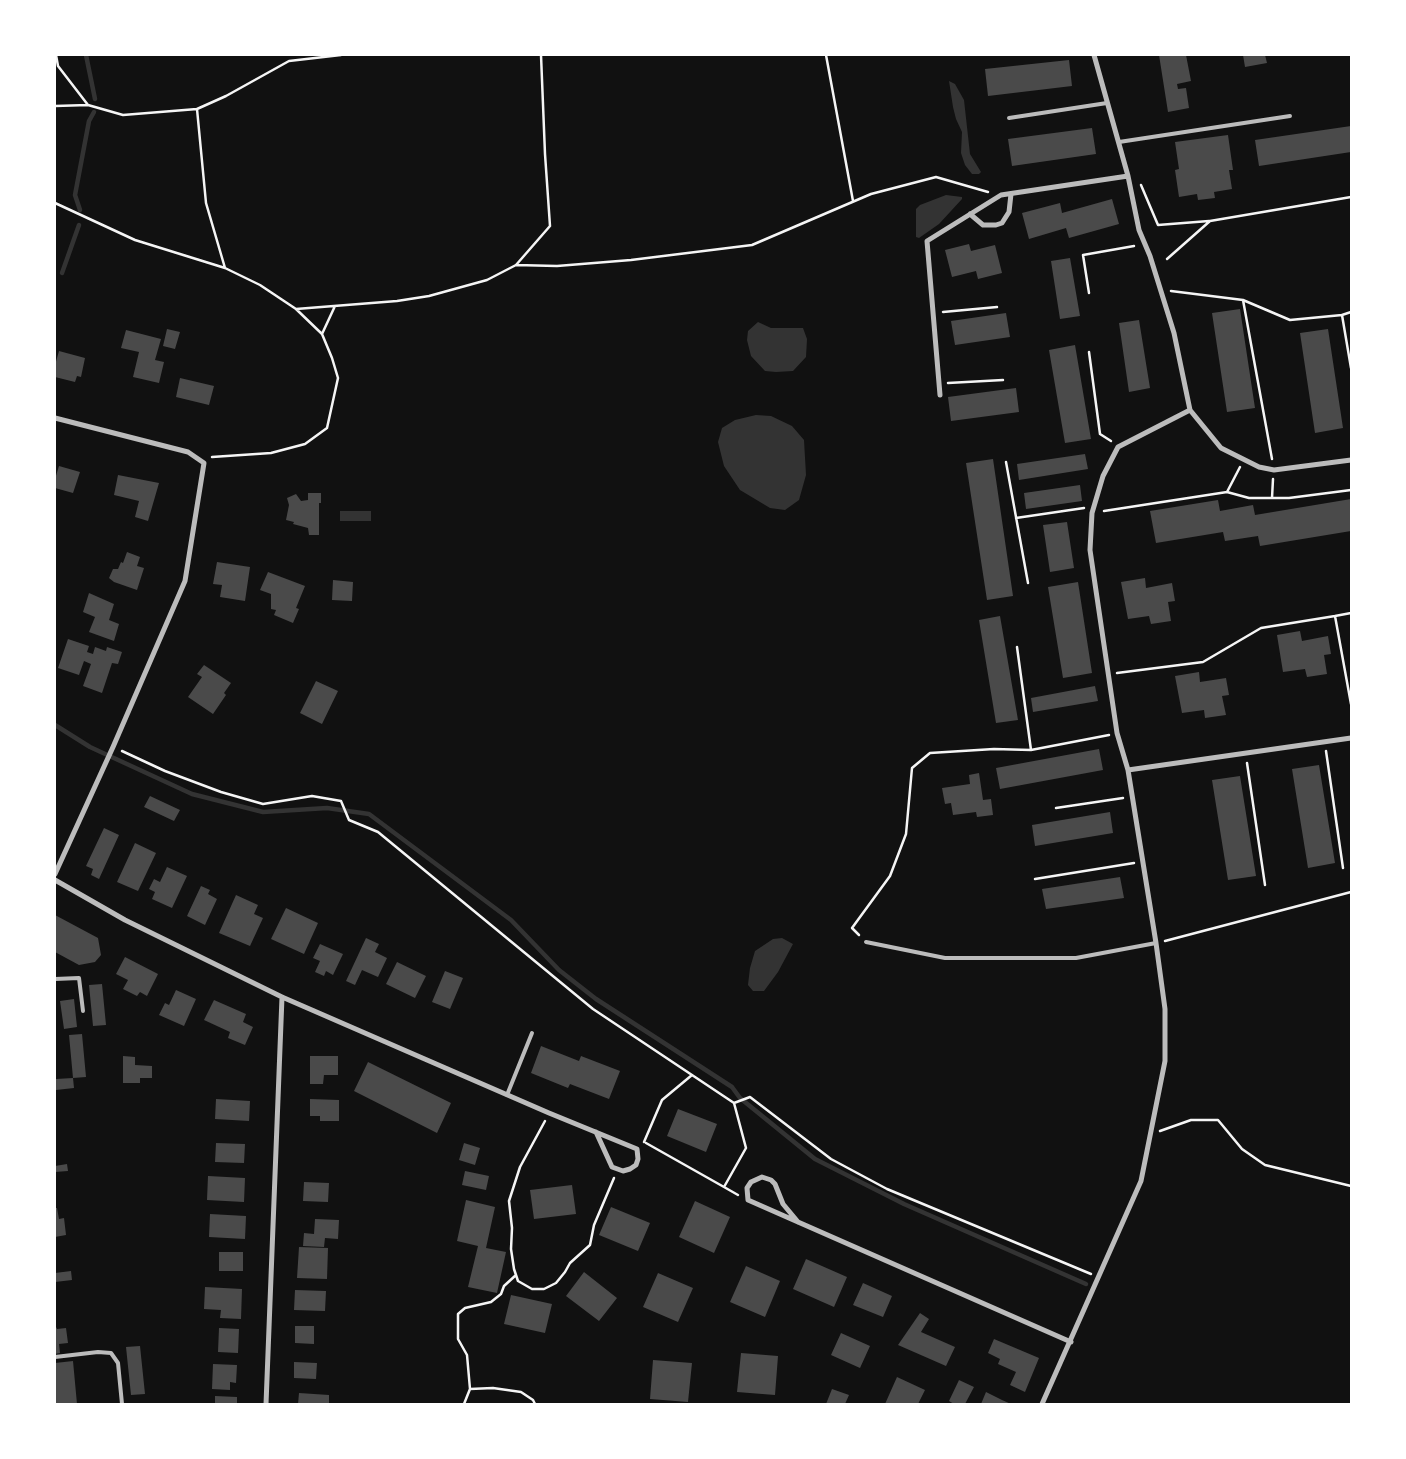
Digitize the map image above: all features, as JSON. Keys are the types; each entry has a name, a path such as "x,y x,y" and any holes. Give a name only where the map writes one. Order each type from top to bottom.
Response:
{"street":[{"path":"1094,55 1128,176 1139,230 1174,334 1190,410 1221,448 1259,467 1274,470 1351,460"},
{"path":"940,395 927,241 1001,195 1128,176"},
{"path":"970,214 983,225 1002,223 1009,212 1012,194"},
{"path":"1042,1404 1141,1181 1165,1061 1164,1009 1156,943 1128,770 1117,733 1090,550 1093,510 1103,476 1118,447 1190,410"},
{"path":"55,418 188,452 204,463 185,581 113,747 55,874"},
{"path":"1128,770 1351,738"},
{"path":"55,880 125,920 282,997 549,1113 630,1145 637,1149 639,1155 637,1162 630,1169 617,1170 609,1163 596,1132"},
{"path":"266,1404 282,997"},
{"path":"798,1222 783,1204 775,1184 771,1180 762,1177 751,1182 746,1192 748,1200 1070,1342"}],"lane":[{"path":"1009,118 1107,103"},
{"path":"1119,142 1290,116"},
{"path":"866,942 945,958 1076,958 1156,943"},
{"path":"55,979 79,978 83,1011"},
{"path":"507,1095 532,1033"},
{"path":"55,1358 98,1352 112,1353 118,1363 122,1404"}],"path":[{"path":"56,55 58,66 88,105"},
{"path":"289,61 290,55"},
{"path":"55,106 88,105 124,115 197,109 226,96 289,61 341,55"},
{"path":"296,309 429,296 487,280 516,265 550,226 545,154 542,55"},
{"path":"826,55 853,201"},
{"path":"55,71 58,66"},
{"path":"197,109 206,203 225,268"},
{"path":"1128,176 1141,184 1158,225 1210,221 1351,197"},
{"path":"516,265 557,266 631,260 752,245 853,201 936,177 1001,195"},
{"path":"55,203 135,240 225,268 260,285 296,309 322,334 338,378 327,428 305,444 271,453 212,457 204,463"},
{"path":"1167,259 1210,221"},
{"path":"1089,293 1083,255 1145,244"},
{"path":"1160,290 1243,300 1290,320 1351,312"},
{"path":"1243,300 1274,470 1272,498"},
{"path":"322,334 334,306"},
{"path":"933,313 996,307"},
{"path":"1342,314 1351,368"},
{"path":"1089,352 1100,434 1118,447"},
{"path":"939,384 1004,380"},
{"path":"1226,492 1244,460"},
{"path":"1006,462 1028,583"},
{"path":"1016,518 1093,510 1226,492 1249,498 1289,498 1351,490"},
{"path":"1108,674 1203,662 1261,628 1351,613"},
{"path":"1335,616 1351,704"},
{"path":"1017,647 1031,750"},
{"path":"866,942 852,928 890,876 906,834 912,768 930,753 994,749 1031,750 1117,733"},
{"path":"1325,742 1343,868"},
{"path":"113,747 164,771 221,792 263,804 312,796 341,802 349,820 378,832 593,1009 734,1103 746,1148 724,1187 644,1142 630,1145"},
{"path":"1246,753 1265,885"},
{"path":"1056,808 1132,796"},
{"path":"1035,879 1143,861"},
{"path":"1156,943 1351,892"},
{"path":"644,1142 662,1100 692,1075"},
{"path":"734,1103 750,1097 832,1159 887,1189 1099,1277"},
{"path":"549,1113 520,1168 509,1201 512,1228 511,1249 518,1281 532,1289 544,1289 556,1283 570,1262 590,1245 594,1225 612,1185"},
{"path":"1151,1134 1191,1120 1218,1120 1242,1149 1265,1164 1351,1186"},
{"path":"464,1404 470,1389 467,1356 458,1339 458,1314 465,1308 491,1302 501,1294 504,1286 516,1275"},
{"path":"470,1389 493,1388 521,1392 533,1400 535,1404"}],"shaded area":[{"path":"949,81 955,84 964,100 970,154 981,172 979,174 972,174 965,165 961,153 962,132 956,119"},
{"path":"946,195 962,197 962,199 939,224 919,238 916,237 916,209 920,205"},
{"path":"758,322 771,328 803,328 807,339 806,357 793,371 765,371 751,356 747,340 748,331"},
{"path":"756,415 771,416 792,426 804,440 806,475 799,500 785,510 770,508 740,490 724,466 718,442 722,428 735,420"},
{"path":"340,511 371,511 371,521 340,521"},
{"path":"782,938 793,944 778,972 764,991 753,991 748,985 755,951 773,939"}],"building":[{"path":"1159,55 1186,55 1191,81 1177,84 1178,89 1186,88 1189,108 1168,112"},
{"path":"1243,55 1265,55 1267,63 1245,67"},
{"path":"1069,60 1072,86 988,96 985,69"},
{"path":"1351,126 1351,152 1259,166 1255,140"},
{"path":"1092,128 1096,154 1012,166 1008,139"},
{"path":"1228,135 1233,170 1229,170 1232,189 1214,192 1215,198 1198,200 1197,194 1179,197 1175,170 1179,169 1175,142"},
{"path":"1112,199 1119,224 1069,238 1066,228 1029,239 1022,213 1060,203 1062,213"},
{"path":"969,244 971,251 995,245 1002,273 978,279 976,271 952,277 945,250"},
{"path":"1070,258 1080,316 1060,319 1051,261"},
{"path":"1240,309 1255,408 1227,412 1212,313"},
{"path":"1006,313 1010,337 955,345 951,321"},
{"path":"1139,320 1150,388 1129,392 1119,323"},
{"path":"167,329 180,332 175,349 163,346"},
{"path":"1328,329 1343,428 1315,433 1300,333"},
{"path":"126,330 161,339 155,360 164,362 159,383 133,377 139,352 121,348"},
{"path":"1075,345 1091,439 1065,443 1049,350"},
{"path":"59,351 85,358 81,377 77,376 75,382 55,377 55,365"},
{"path":"180,378 214,386 209,405 176,397"},
{"path":"1016,388 1019,412 951,421 948,397"},
{"path":"1085,454 1088,469 1019,480 1017,464"},
{"path":"993,459 1013,596 987,600 966,463"},
{"path":"59,466 80,472 73,493 55,488 55,479"},
{"path":"118,475 159,483 148,521 135,517 139,501 114,495"},
{"path":"1080,485 1082,501 1026,509 1024,493"},
{"path":"308,493 321,493 321,503 319,503 319,535 309,535 308,528 286,520 289,505 287,498 296,494 301,501 308,500"},
{"path":"1351,499 1351,531 1260,546 1258,536 1225,541 1223,532 1156,543 1150,511 1218,500 1220,511 1253,505 1255,515"},
{"path":"1067,522 1074,568 1050,572 1043,525"},
{"path":"127,552 140,557 137,566 144,568 137,590 114,582 109,578 113,569 118,569 121,562 123,563"},
{"path":"217,562 250,567 245,601 220,597 222,585 213,584"},
{"path":"268,572 305,586 296,608 299,609 293,623 274,615 276,610 271,609 271,594 260,590"},
{"path":"1145,578 1146,588 1172,583 1175,601 1168,602 1171,621 1151,624 1149,616 1128,619 1121,582"},
{"path":"333,580 353,582 352,601 332,600"},
{"path":"1078,582 1092,673 1063,678 1048,587"},
{"path":"89,593 114,604 109,620 119,624 114,641 89,632 95,617 83,612"},
{"path":"1000,616 1018,720 996,723 979,620"},
{"path":"1300,631 1302,641 1328,636 1331,654 1324,655 1327,674 1307,677 1305,669 1283,672 1277,635"},
{"path":"68,639 89,646 87,652 93,654 95,647 106,651 107,647 122,652 118,664 112,663 102,693 83,686 91,664 84,661 79,675 58,668"},
{"path":"204,665 231,683 224,693 226,695 213,714 188,697 202,677 197,674"},
{"path":"1199,672 1200,682 1226,678 1229,695 1222,696 1226,715 1205,718 1204,710 1182,713 1175,676"},
{"path":"316,681 338,691 322,724 300,713"},
{"path":"1095,686 1098,701 1033,712 1031,698"},
{"path":"1099,749 1103,770 1000,789 996,768"},
{"path":"1319,765 1335,863 1308,868 1292,769"},
{"path":"979,773 983,800 991,799 993,815 977,817 976,812 953,815 951,803 945,804 942,788 970,784 969,775"},
{"path":"1240,776 1256,876 1228,880 1212,780"},
{"path":"150,796 180,810 174,821 144,807"},
{"path":"1110,812 1113,833 1035,846 1032,825"},
{"path":"104,828 119,835 99,879 91,875 93,869 86,866"},
{"path":"135,843 156,853 138,891 117,882"},
{"path":"167,867 187,876 172,908 152,899 155,892 149,889 154,879 160,882"},
{"path":"1120,877 1124,898 1046,909 1042,889"},
{"path":"201,886 210,890 208,894 217,899 205,925 187,916"},
{"path":"236,895 258,905 254,914 263,918 250,946 219,933"},
{"path":"286,908 318,923 304,954 271,939"},
{"path":"55,915 98,938 101,955 95,962 79,965 55,952"},
{"path":"366,938 379,944 375,952 387,958 378,977 362,970 355,985 346,981"},
{"path":"320,944 343,954 333,975 326,971 324,976 315,972 320,961 313,958"},
{"path":"125,957 158,974 147,996 140,992 137,996 123,989 128,980 116,974"},
{"path":"397,962 426,976 415,998 386,984"},
{"path":"445,971 463,978 450,1009 432,1002"},
{"path":"102,984 106,1025 93,1026 89,985"},
{"path":"176,990 196,999 184,1026 159,1015 165,1003 169,1005"},
{"path":"74,999 77,1027 64,1029 60,1001"},
{"path":"214,1000 246,1014 243,1022 253,1027 245,1045 228,1038 230,1032 204,1020"},
{"path":"82,1034 86,1077 73,1078 69,1035"},
{"path":"541,1046 579,1061 581,1056 620,1071 609,1099 570,1084 568,1088 531,1073"},
{"path":"123,1056 135,1057 135,1065 152,1066 152,1078 140,1078 140,1083 123,1083"},
{"path":"310,1056 338,1056 338,1075 324,1075 323,1084 310,1084"},
{"path":"368,1062 451,1103 437,1133 354,1091"},
{"path":"73,1078 74,1088 56,1090 56,1079"},
{"path":"216,1099 250,1101 249,1121 215,1119"},
{"path":"310,1099 339,1100 339,1121 320,1121 320,1116 310,1116"},
{"path":"678,1109 717,1124 706,1152 667,1136"},
{"path":"216,1143 245,1144 244,1163 215,1162"},
{"path":"464,1143 480,1148 475,1165 459,1160"},
{"path":"67,1164 68,1171 55,1172 55,1166"},
{"path":"465,1171 489,1176 486,1190 462,1185"},
{"path":"208,1176 245,1178 244,1202 207,1200"},
{"path":"304,1182 329,1183 328,1202 303,1201"},
{"path":"572,1185 576,1214 534,1219 530,1190"},
{"path":"466,1200 495,1207 486,1248 506,1252 497,1293 468,1287 478,1246 457,1241"},
{"path":"695,1201 730,1217 714,1253 679,1237"},
{"path":"611,1207 650,1223 638,1251 599,1235"},
{"path":"55,1208 57,1208 59,1219 64,1218 66,1235 55,1237"},
{"path":"210,1214 246,1216 245,1239 209,1237"},
{"path":"315,1219 339,1220 338,1239 325,1238 324,1247 303,1246 304,1233 314,1234"},
{"path":"299,1247 328,1248 327,1279 297,1278"},
{"path":"219,1252 243,1252 243,1271 219,1271"},
{"path":"806,1259 847,1277 834,1307 793,1289"},
{"path":"746,1266 780,1281 765,1317 730,1302"},
{"path":"71,1271 72,1280 55,1282 55,1273"},
{"path":"584,1272 617,1298 599,1321 566,1296"},
{"path":"658,1273 693,1288 678,1322 643,1307"},
{"path":"863,1283 892,1296 883,1317 853,1305"},
{"path":"205,1287 242,1289 241,1319 220,1318 221,1310 204,1309"},
{"path":"295,1290 326,1291 325,1311 294,1310"},
{"path":"511,1295 552,1304 545,1333 504,1324"},
{"path":"920,1313 929,1319 921,1332 955,1347 946,1366 898,1345"},
{"path":"55,1325 57,1329 66,1328 68,1343 59,1344 60,1353 55,1354"},
{"path":"295,1326 314,1326 314,1344 295,1343"},
{"path":"219,1328 239,1329 238,1353 218,1352"},
{"path":"841,1333 870,1346 860,1368 831,1355"},
{"path":"994,1339 1039,1358 1025,1392 1010,1385 1016,1372 998,1364 1000,1359 988,1353"},
{"path":"140,1346 145,1394 131,1395 126,1347"},
{"path":"741,1353 778,1356 775,1395 737,1392"},
{"path":"653,1360 692,1363 688,1402 650,1399"},
{"path":"73,1361 77,1404 55,1404 55,1363"},
{"path":"294,1362 317,1363 316,1379 294,1378"},
{"path":"213,1364 237,1365 236,1383 230,1382 230,1390 212,1389"},
{"path":"897,1377 925,1390 918,1404 885,1404"},
{"path":"959,1380 974,1387 965,1404 954,1404 949,1401"},
{"path":"832,1389 849,1395 845,1404 826,1404"},
{"path":"986,1392 1002,1400 1011,1404 981,1404"},
{"path":"299,1393 329,1395 329,1404 298,1404"},
{"path":"215,1396 237,1397 237,1404 215,1404"}],"waterway":[{"path":"86,55 95,99"},
{"path":"80,210 75,195 89,121 94,112"},
{"path":"62,273 79,225"},
{"path":"55,725 90,747 192,794 263,812 327,808 369,814 511,920 559,970 596,999 732,1087 740,1098 815,1159 904,1204 1086,1284"}]}
